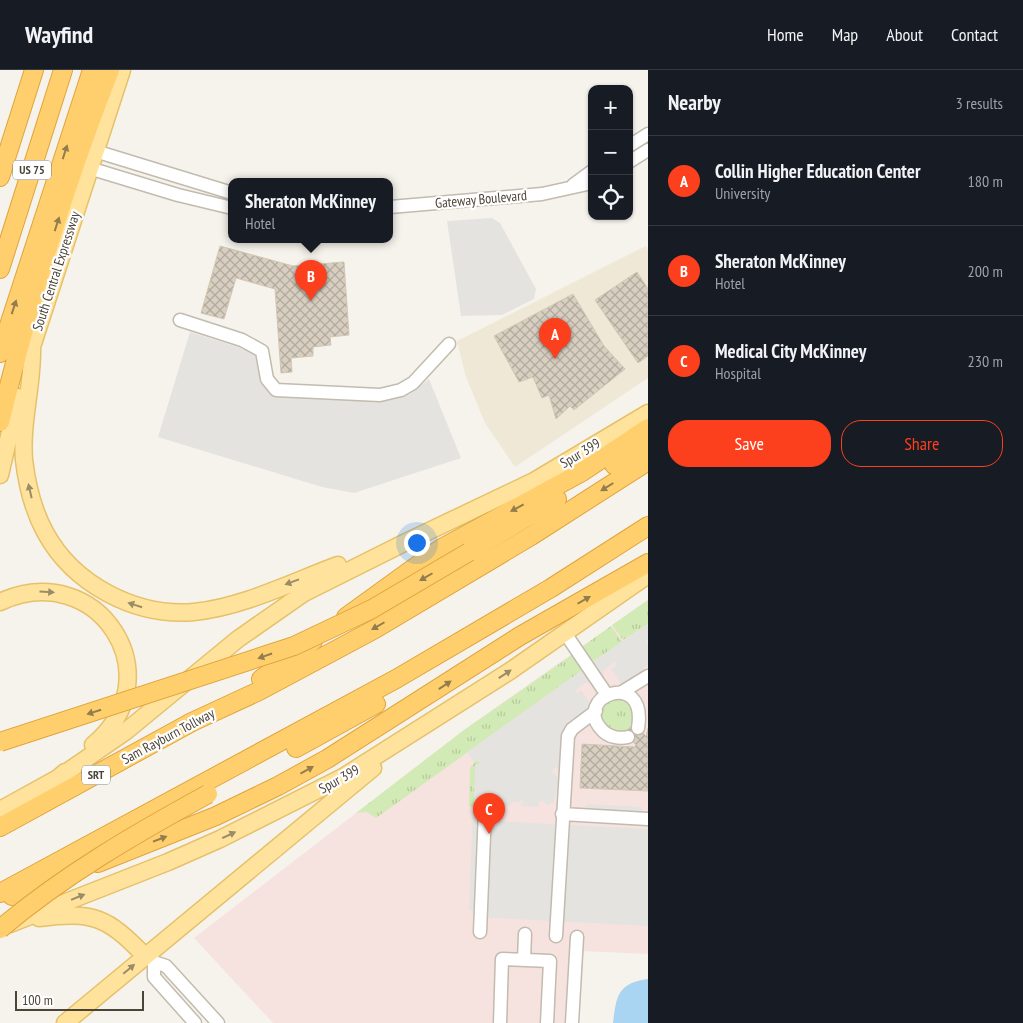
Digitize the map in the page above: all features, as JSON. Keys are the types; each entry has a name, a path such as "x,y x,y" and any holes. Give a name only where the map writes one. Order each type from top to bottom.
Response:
{"highway":[{"name":"US 75","path":"0,177 34,70"},
{"name":"US 75","path":"0,269 63,70"},
{"path":"0,353 92,70"},
{"path":"0,422 14,362 55,229 90,119 110,70"},
{"path":"192,722 275,669 440,549 582,472 648,428"},
{"path":"0,742 294,646 372,609 648,444"},
{"name":"Sam Rayburn Tollway","path":"0,827 192,722 259,691 428,598 531,536 648,461"},
{"path":"0,893 388,684 551,588 648,526"},
{"path":"0,901 216,816 278,786 343,749 520,636 648,563"},
{"path":"0,928 62,881 110,849 208,794 346,721 465,651 509,624 551,588"}],"main road":[{"name":"South Central Expressway","path":"0,475 21,381 122,70"},
{"path":"32,347 32,367 27,392 23,435 26,468 34,509 45,533 60,554 80,575 120,600 167,612 193,612 215,608 404,542"},
{"name":"Spur 399","path":"58,778 126,732 238,639 273,613 325,582 404,542 534,481 648,413"},
{"name":"Spur 399","path":"0,928 168,862 250,826 343,778 420,729 648,575"},
{"path":"0,602 16,595 34,591 71,596 92,606 108,621 123,648 128,679 126,699 117,719 107,734 58,778 0,810"},
{"path":"65,1023 150,959 420,729"},
{"path":"16,921 73,915 91,917 106,922 121,931 150,959"}],"street":[{"path":"633,143 648,134"},
{"path":"633,159 648,150"},
{"path":"95,151 228,192"},
{"path":"89,168 178,195 228,207"},
{"name":"Gateway Boulevard","path":"572,186 588,174"},
{"name":"Gateway Boulevard","path":"393,207 542,194 588,184"},
{"path":"180,320 242,340 262,350 269,385 276,390 284,391 380,395 401,390 414,383 449,344"},
{"path":"565,632 607,695"},
{"path":"628,737 614,737 606,734 597,723 596,711 600,701 607,695 622,692 648,676"},
{"path":"622,692 634,698 638,704 640,718 638,728"},
{"path":"556,936 568,736 572,729 596,711"},
{"path":"480,932 485,811"},
{"path":"562,814 648,819"},
{"path":"524,960 526,934"},
{"path":"572,1023 577,937"},
{"path":"150,959 154,977 196,1023"},
{"path":"150,959 166,966 218,1023"},
{"path":"500,1023 502,959 550,961 548,1023"}],"shaded area":[{"path":"492,218 500,223 536,289 534,299 502,315 461,316 447,221"},
{"path":"646,246 648,249 648,378 515,467 485,423 466,377 457,341"},
{"path":"190,332 257,353 261,383 269,392 393,397 410,394 429,379 461,458 354,493 322,487 158,437"},
{"path":"648,600 648,954 582,951 579,1023 273,1023 194,938 464,730"},
{"path":"648,624 648,639 645,642 648,643 648,665 643,668 645,671 630,681 627,679 622,685 611,669 617,665 615,662 604,670 603,678 592,662"},
{"path":"584,669 591,682 585,683 575,691 577,693 581,690 591,704 587,708 589,710 568,721 570,723 562,732 560,771 557,767 552,771 560,780 554,802 547,805 543,800 538,803 540,807 519,806 523,803 522,800 517,803 514,801 510,806 489,805 488,828 493,828 494,821 648,829 648,926 476,917 476,911 469,910 473,808 480,805 479,802 474,802 475,765 483,763 479,760 474,762 467,752"},
{"path":"586,804 642,807 641,825 585,822"}],"green space":[{"path":"648,600 648,624 623,640 612,625"},
{"path":"611,626 622,642 595,661 590,659 583,646"},
{"path":"574,655 582,668 581,671 376,818 367,812 356,813 464,730"},
{"path":"622,697 633,706 634,724 624,733 608,726 603,721 601,715 605,704"},
{"path":"477,760 483,764 476,765 474,802 479,802 480,805 471,807 469,805 470,768"}],"water":[{"path":"648,979 648,1023 613,1023 617,998 620,992 630,984"}],"building":[{"path":"220,246 293,266 344,262 349,335 330,337 331,345 313,347 313,356 291,358 292,372 281,373 275,289 236,278 224,319 201,313"},
{"path":"637,272 648,289 648,356 638,363 595,300"},
{"path":"573,294 604,346 625,369 574,410 570,406 556,419 549,395 542,398 533,377 519,382 494,336"},
{"path":"634,724 646,736 648,728 648,791 580,788 582,744 634,747 636,745 624,733"}],"place":[{"name":"Sheraton McKinney","path":"311,301"},
{"name":"Collin Higher Education Center","path":"555,359"},
{"name":"Medical City McKinney","path":"489,834"}]}
